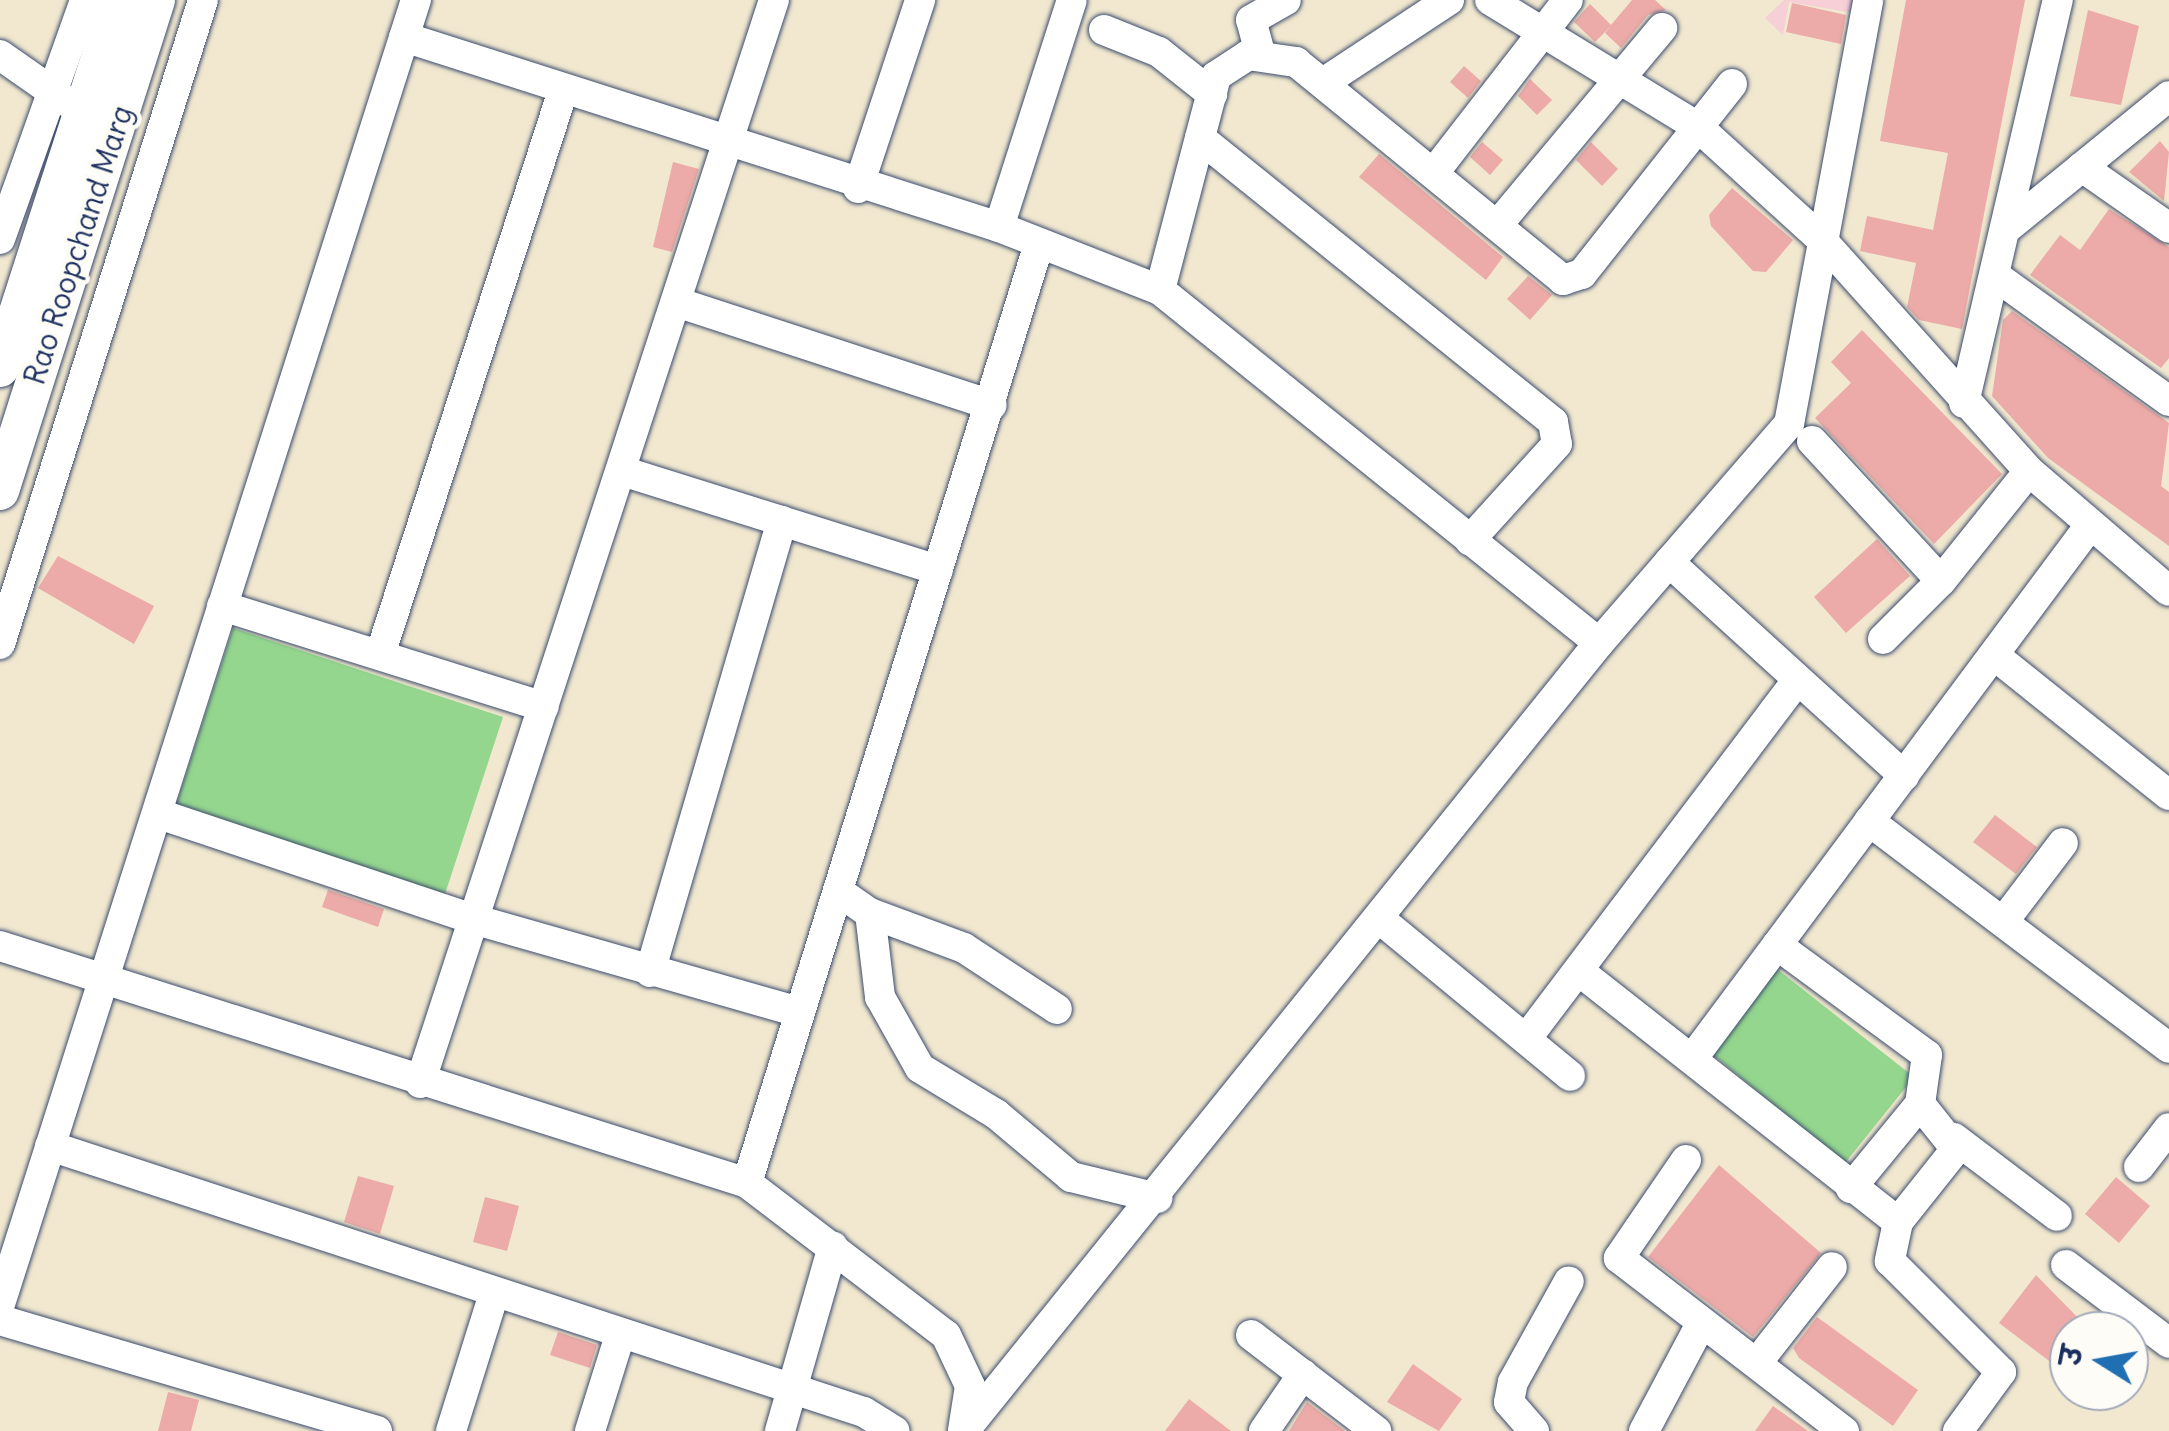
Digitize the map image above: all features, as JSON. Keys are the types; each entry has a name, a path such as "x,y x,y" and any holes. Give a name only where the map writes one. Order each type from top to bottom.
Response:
{"main road":[{"name":"Rao Roopchand Marg","path":"0,368 67,102 119,0"},
{"name":"Rao Roopchand Marg","path":"0,491 156,0"}],"street":[{"path":"0,239 67,102 85,0"},
{"path":"0,644 203,0"},
{"path":"0,1304 416,0"},
{"path":"420,1083 469,918 544,707 774,0"},
{"path":"858,188 920,0"},
{"path":"998,227 1072,0"},
{"path":"1260,54 1250,20 1286,0"},
{"path":"1323,83 1448,0"},
{"path":"1490,0 1546,28 1698,127 1820,238 2028,471 2088,528 2169,591"},
{"path":"1436,170 1568,0"},
{"path":"964,1431 1157,1198 1599,643 1795,413 1820,238 1868,0"},
{"path":"1964,402 1998,277 2058,0"},
{"path":"1500,222 1662,28"},
{"path":"1104,30 1159,52 1212,94"},
{"path":"404,37 562,94 858,188 998,227 1160,290 1599,643"},
{"path":"0,54 67,102"},
{"path":"1160,290 1212,94 1227,64 1260,54 1296,62 1500,222 1555,275 1573,279 1732,84"},
{"path":"380,654 562,94"},
{"path":"2006,229 2169,96"},
{"path":"1200,138 1554,422 1556,444 1470,540"},
{"path":"2082,167 2169,228"},
{"path":"747,1183 1039,244"},
{"path":"1998,277 2169,401"},
{"path":"676,302 992,405"},
{"path":"1812,440 1941,581"},
{"path":"622,471 938,570"},
{"path":"1883,639 1941,581 2028,471"},
{"path":"650,972 782,521"},
{"path":"1692,1059 2088,528"},
{"path":"1669,562 1795,683 1904,776"},
{"path":"222,606 544,707"},
{"path":"1994,655 2169,795"},
{"path":"1526,1039 1795,683"},
{"path":"159,814 469,918 800,1012"},
{"path":"1869,822 2169,1048"},
{"path":"2003,922 2063,843"},
{"path":"838,890 870,914 964,948 1057,1009"},
{"path":"870,914 880,998 920,1068 996,1114 1071,1178 1157,1198"},
{"path":"1380,920 1570,1076"},
{"path":"1777,945 1922,1048 1920,1104 1852,1188"},
{"path":"0,946 420,1083 747,1183 833,1246 961,1352 970,1386 964,1431"},
{"path":"1579,971 1898,1222"},
{"path":"1920,1104 1954,1138 2058,1216"},
{"path":"2139,1167 2169,1128"},
{"path":"1954,1138 1952,1158 1898,1222 1890,1261 2001,1372 1958,1431"},
{"path":"50,1146 493,1297 792,1391 894,1431"},
{"path":"1686,1160 1618,1250 1627,1267 1759,1360 1844,1431"},
{"path":"780,1431 833,1246"},
{"path":"2066,1266 2169,1342"},
{"path":"1759,1360 1832,1267"},
{"path":"1534,1431 1509,1402 1513,1382 1569,1281"},
{"path":"451,1431 493,1297"},
{"path":"0,1320 377,1431"},
{"path":"1644,1431 1702,1322"},
{"path":"1251,1334 1376,1431"},
{"path":"590,1431 620,1335"},
{"path":"1264,1431 1303,1374"}],"shaded area":[{"path":"1784,0 1856,0 1854,13 1789,2 1783,35 1765,18"}],"green space":[{"path":"233,628 503,717 444,897 175,808"},
{"path":"1777,969 1914,1077 1845,1163 1711,1053"}],"building":[{"path":"1632,0 1655,0 1666,10 1648,15 1621,48 1605,33 1611,26 1595,42 1574,22 1590,4 1611,25"},
{"path":"1906,0 2025,0 1962,329 1919,320 1907,307 1916,263 1860,251 1867,216 1933,230 1948,153 1880,141"},
{"path":"1792,3 1846,15 1841,44 1786,32"},
{"path":"2088,10 2139,26 2121,105 2070,96"},
{"path":"1464,66 1481,81 1468,98 1450,82"},
{"path":"1530,79 1552,100 1537,115 1518,96"},
{"path":"2160,141 2169,152 2164,201 2129,172"},
{"path":"1482,142 1503,160 1490,175 1470,157"},
{"path":"1591,142 1618,169 1602,186 1576,160"},
{"path":"1379,154 1503,257 1486,280 1359,177"},
{"path":"673,162 699,169 672,252 653,247"},
{"path":"1732,188 1793,240 1766,272 1753,271 1711,226 1709,215"},
{"path":"2109,209 2169,247 2169,358 2161,368 2030,275 2060,235 2080,250"},
{"path":"1528,276 1552,295 1530,320 1507,299"},
{"path":"2012,311 2169,423 2161,486 2169,492 2169,546 2048,458 1992,396 2003,320"},
{"path":"1862,330 2002,474 1934,544 1815,418 1851,383 1831,362"},
{"path":"1877,539 1910,576 1846,633 1814,597"},
{"path":"58,556 154,606 134,644 38,588"},
{"path":"1995,815 2037,847 2016,874 1973,842"},
{"path":"328,890 384,909 378,927 322,907"},
{"path":"1719,1165 1821,1253 1753,1337 1648,1257"},
{"path":"358,1176 394,1186 380,1234 344,1222"},
{"path":"2116,1177 2150,1206 2119,1243 2085,1214"},
{"path":"485,1197 519,1206 507,1251 473,1242"},
{"path":"2036,1275 2071,1311 2049,1311 2049,1361 1999,1323"},
{"path":"1817,1317 1918,1390 1893,1426 1799,1358 1793,1348"},
{"path":"558,1332 597,1345 590,1368 550,1355"},
{"path":"1413,1364 1462,1399 1439,1431 1387,1402"},
{"path":"168,1392 199,1400 191,1431 158,1431"},
{"path":"1189,1399 1231,1431 1165,1431"},
{"path":"1307,1402 1345,1431 1289,1431"},
{"path":"1773,1406 1808,1431 1755,1431"}]}
